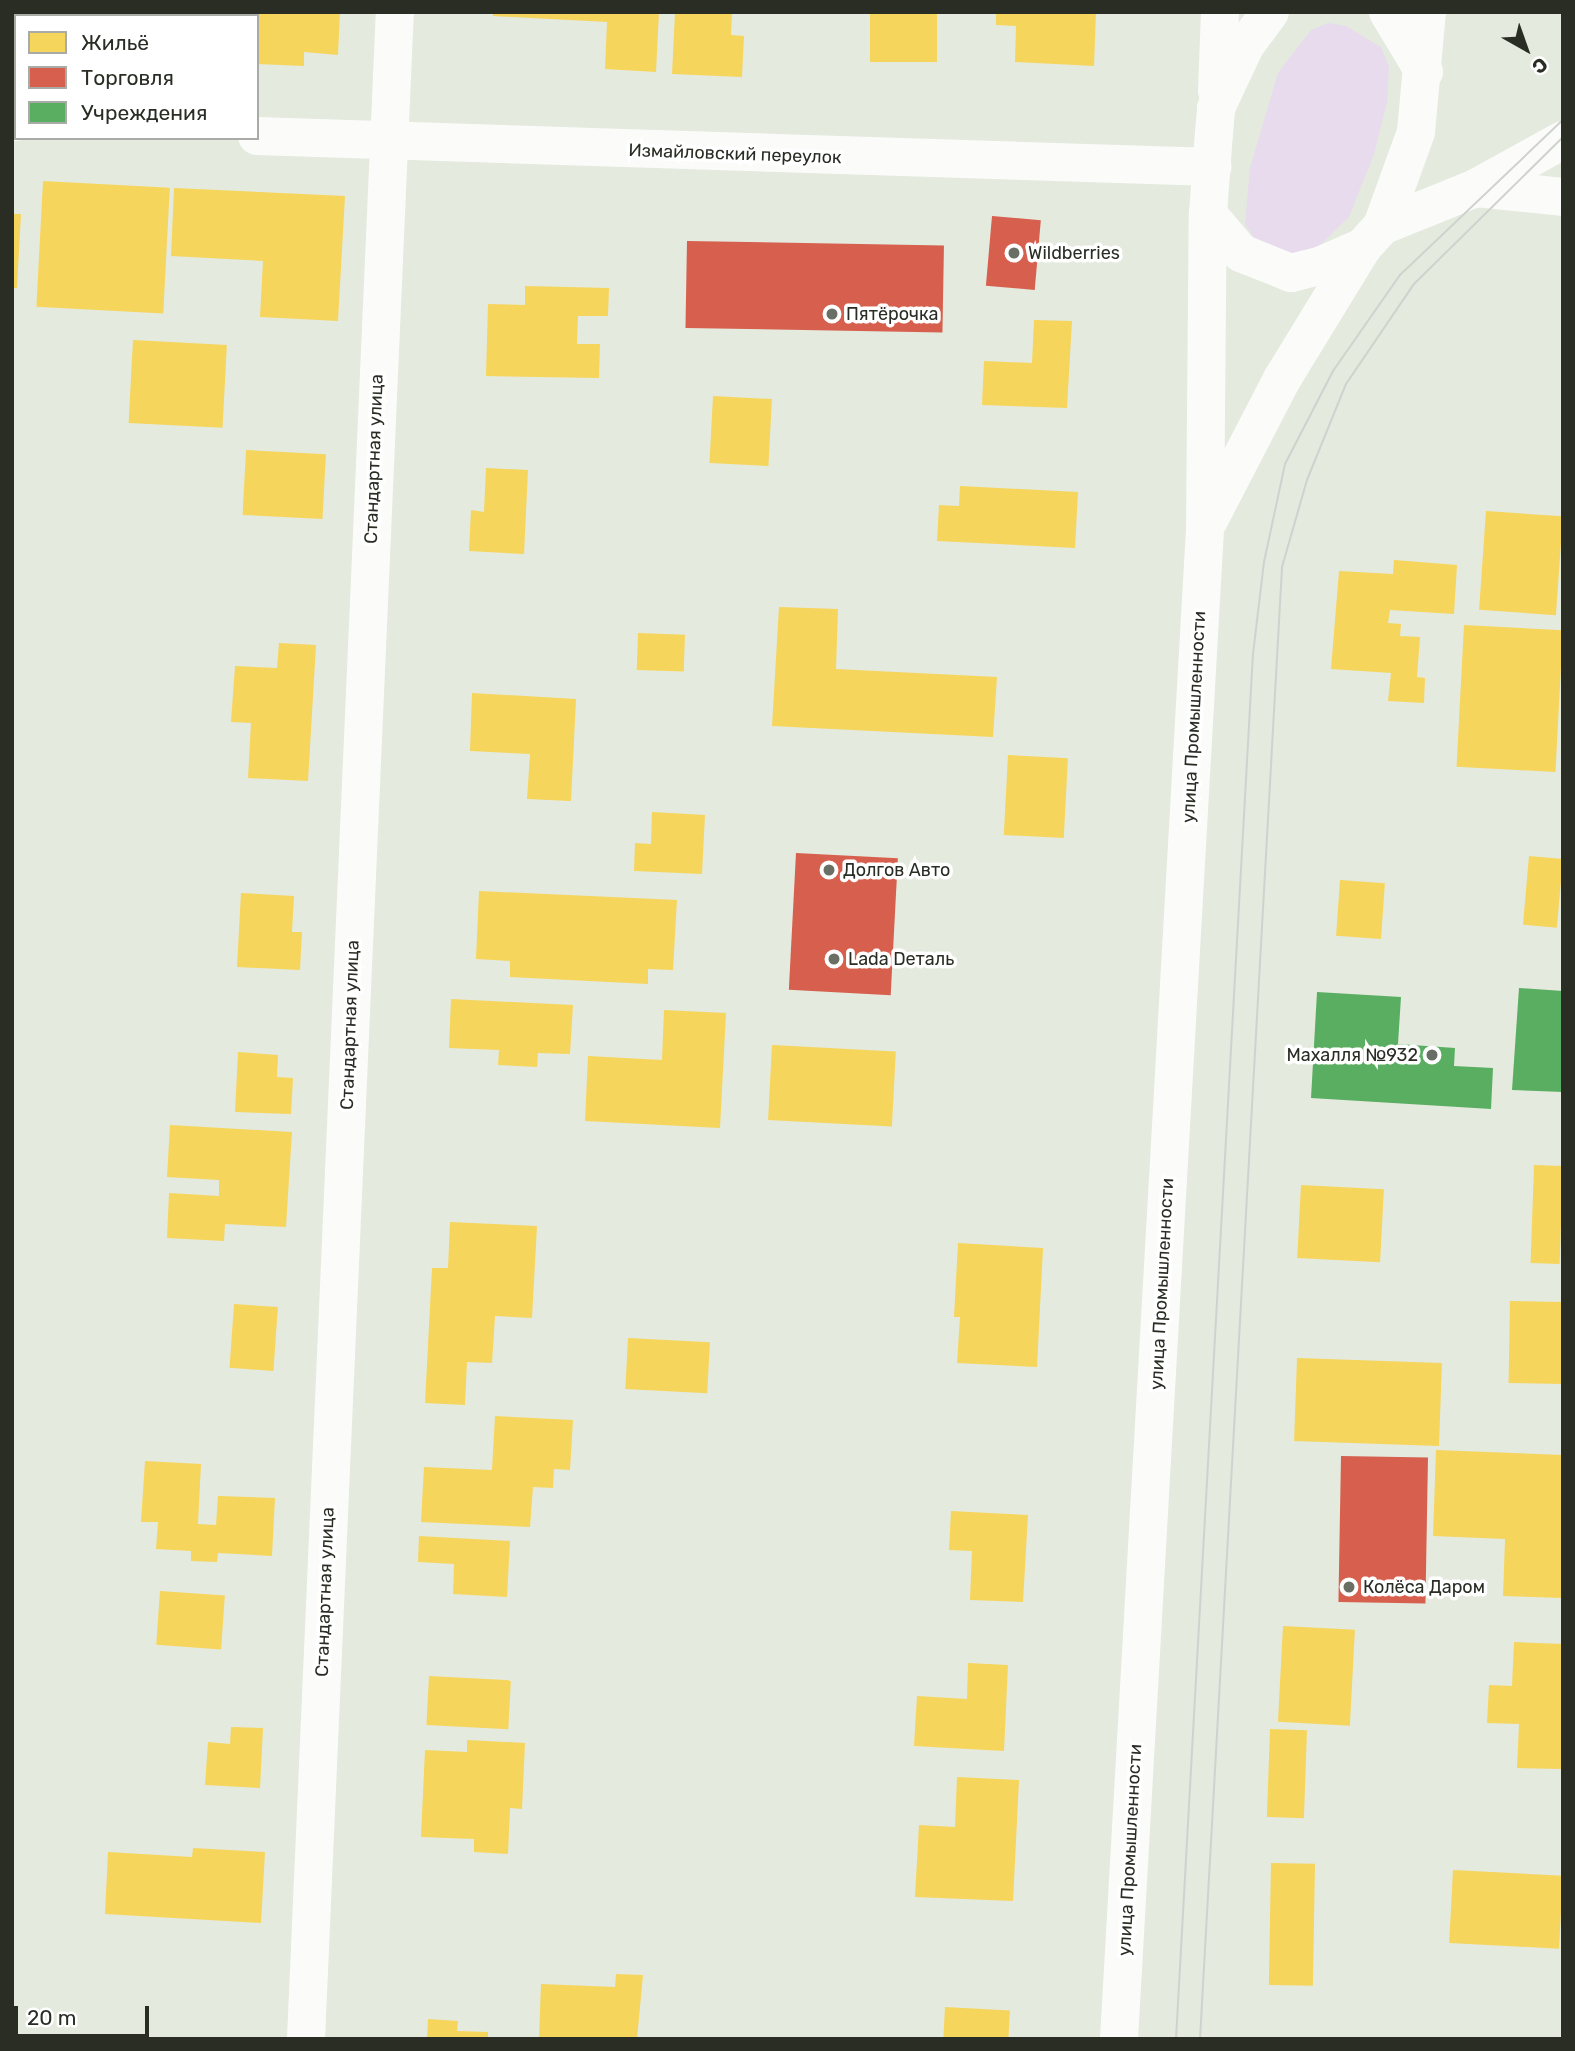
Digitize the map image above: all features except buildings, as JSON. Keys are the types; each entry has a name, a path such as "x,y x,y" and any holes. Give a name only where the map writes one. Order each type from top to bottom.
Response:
{"main road":[{"name":"Стандартная улица","path":"306,2039 388,143 396,12"},
{"path":"1216,108 1220,12"},
{"path":"1216,108 1245,46 1270,12"},
{"path":"1245,46 1279,12"},
{"path":"1388,12 1424,72"},
{"name":"улица Промышленности","path":"1205,528 1282,379 1372,236 1416,132 1424,72 1427,12"},
{"name":"улица Промышленности","path":"1119,2039 1205,528 1208,214 1216,108"},
{"name":"Измайловский переулок","path":"259,136 388,143 1212,167"},
{"path":"1208,214 1241,253 1291,272 1322,265 1372,236 1476,188 1563,140"},
{"path":"1476,188 1563,197"}],"shaded area":[{"path":"1328,23 1346,26 1381,47 1389,67 1387,102 1374,154 1349,217 1316,249 1291,256 1255,239 1245,224 1250,168 1278,73 1311,30"}],"tram line":[{"path":"1176,2039 1253,654 1264,562 1285,464 1333,371 1400,275 1563,120"},
{"path":"1200,2039 1282,567 1307,480 1346,384 1414,284 1563,137"}],"place":[{"name":"Wildberries","path":"1014,253"},
{"name":"Пятёрочка","path":"832,314"},
{"name":"Долгов Авто","path":"829,870"},
{"name":"Lada Dеталь","path":"834,959"},
{"name":"Махалля №932","path":"1432,1055"},
{"name":"Колёса Даром","path":"1349,1587"}]}
